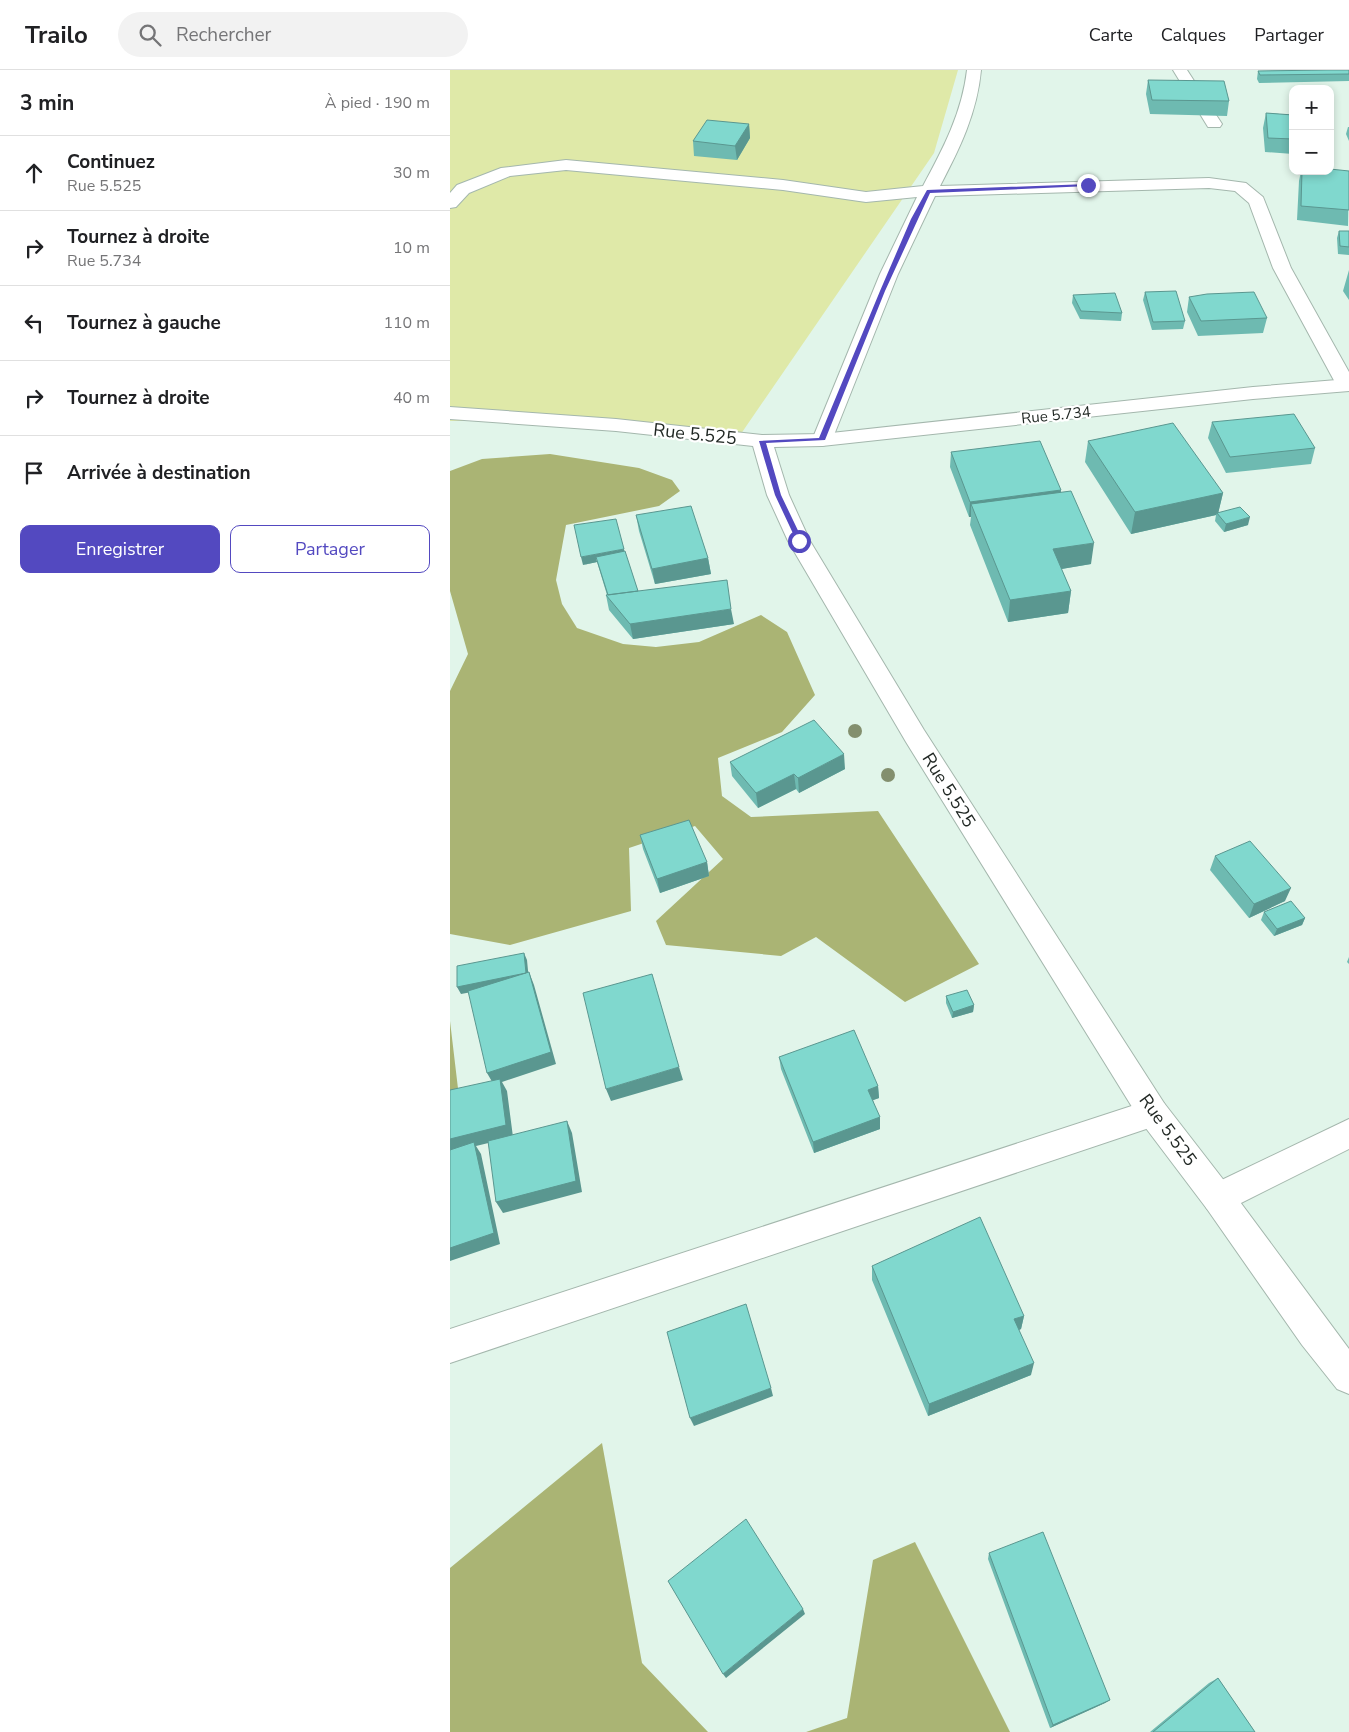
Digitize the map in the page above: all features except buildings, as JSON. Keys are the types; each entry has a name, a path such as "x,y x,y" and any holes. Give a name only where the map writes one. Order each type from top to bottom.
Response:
{"street":[{"path":"822,440 914,219 966,115 974,88 974,70"},
{"path":"1180,70 1214,124"},
{"path":"450,203 463,189 507,172 566,165 783,185 866,197 928,192 1088,185 1208,183 1240,188 1256,201 1282,268 1348,386"},
{"name":"Rue 5.734","path":"762,441 822,440 1253,393 1348,386"},
{"name":"Rue 5.525","path":"450,413 489,414 616,425 762,441 778,495 799,541 915,736 1153,1112 1349,1377"},
{"path":"450,1346 1153,1112"},
{"path":"1218,1198 1349,1133"}],"green space":[{"path":"450,70 958,70 934,153 734,444 545,421 450,421"},
{"path":"550,454 639,468 672,480 680,491 659,506 566,525 556,580 562,604 577,628 623,644 656,647 699,642 761,615 787,632 815,695 782,732 718,758 722,796 751,817 878,811 979,964 905,1002 816,937 781,956 666,945 656,921 723,859 695,826 629,848 631,911 510,945 450,934 450,691 468,654 450,591 450,471 482,459"},
{"path":"450,1021 459,1097 450,1098"},
{"path":"602,1443 642,1663 708,1732 450,1732 450,1568"},
{"path":"915,1542 1010,1732 806,1732 847,1718 873,1560"}],"route":[{"path":"799,541 778,495 762,441 822,440 883,291 914,219 928,192 1088,185"}]}
